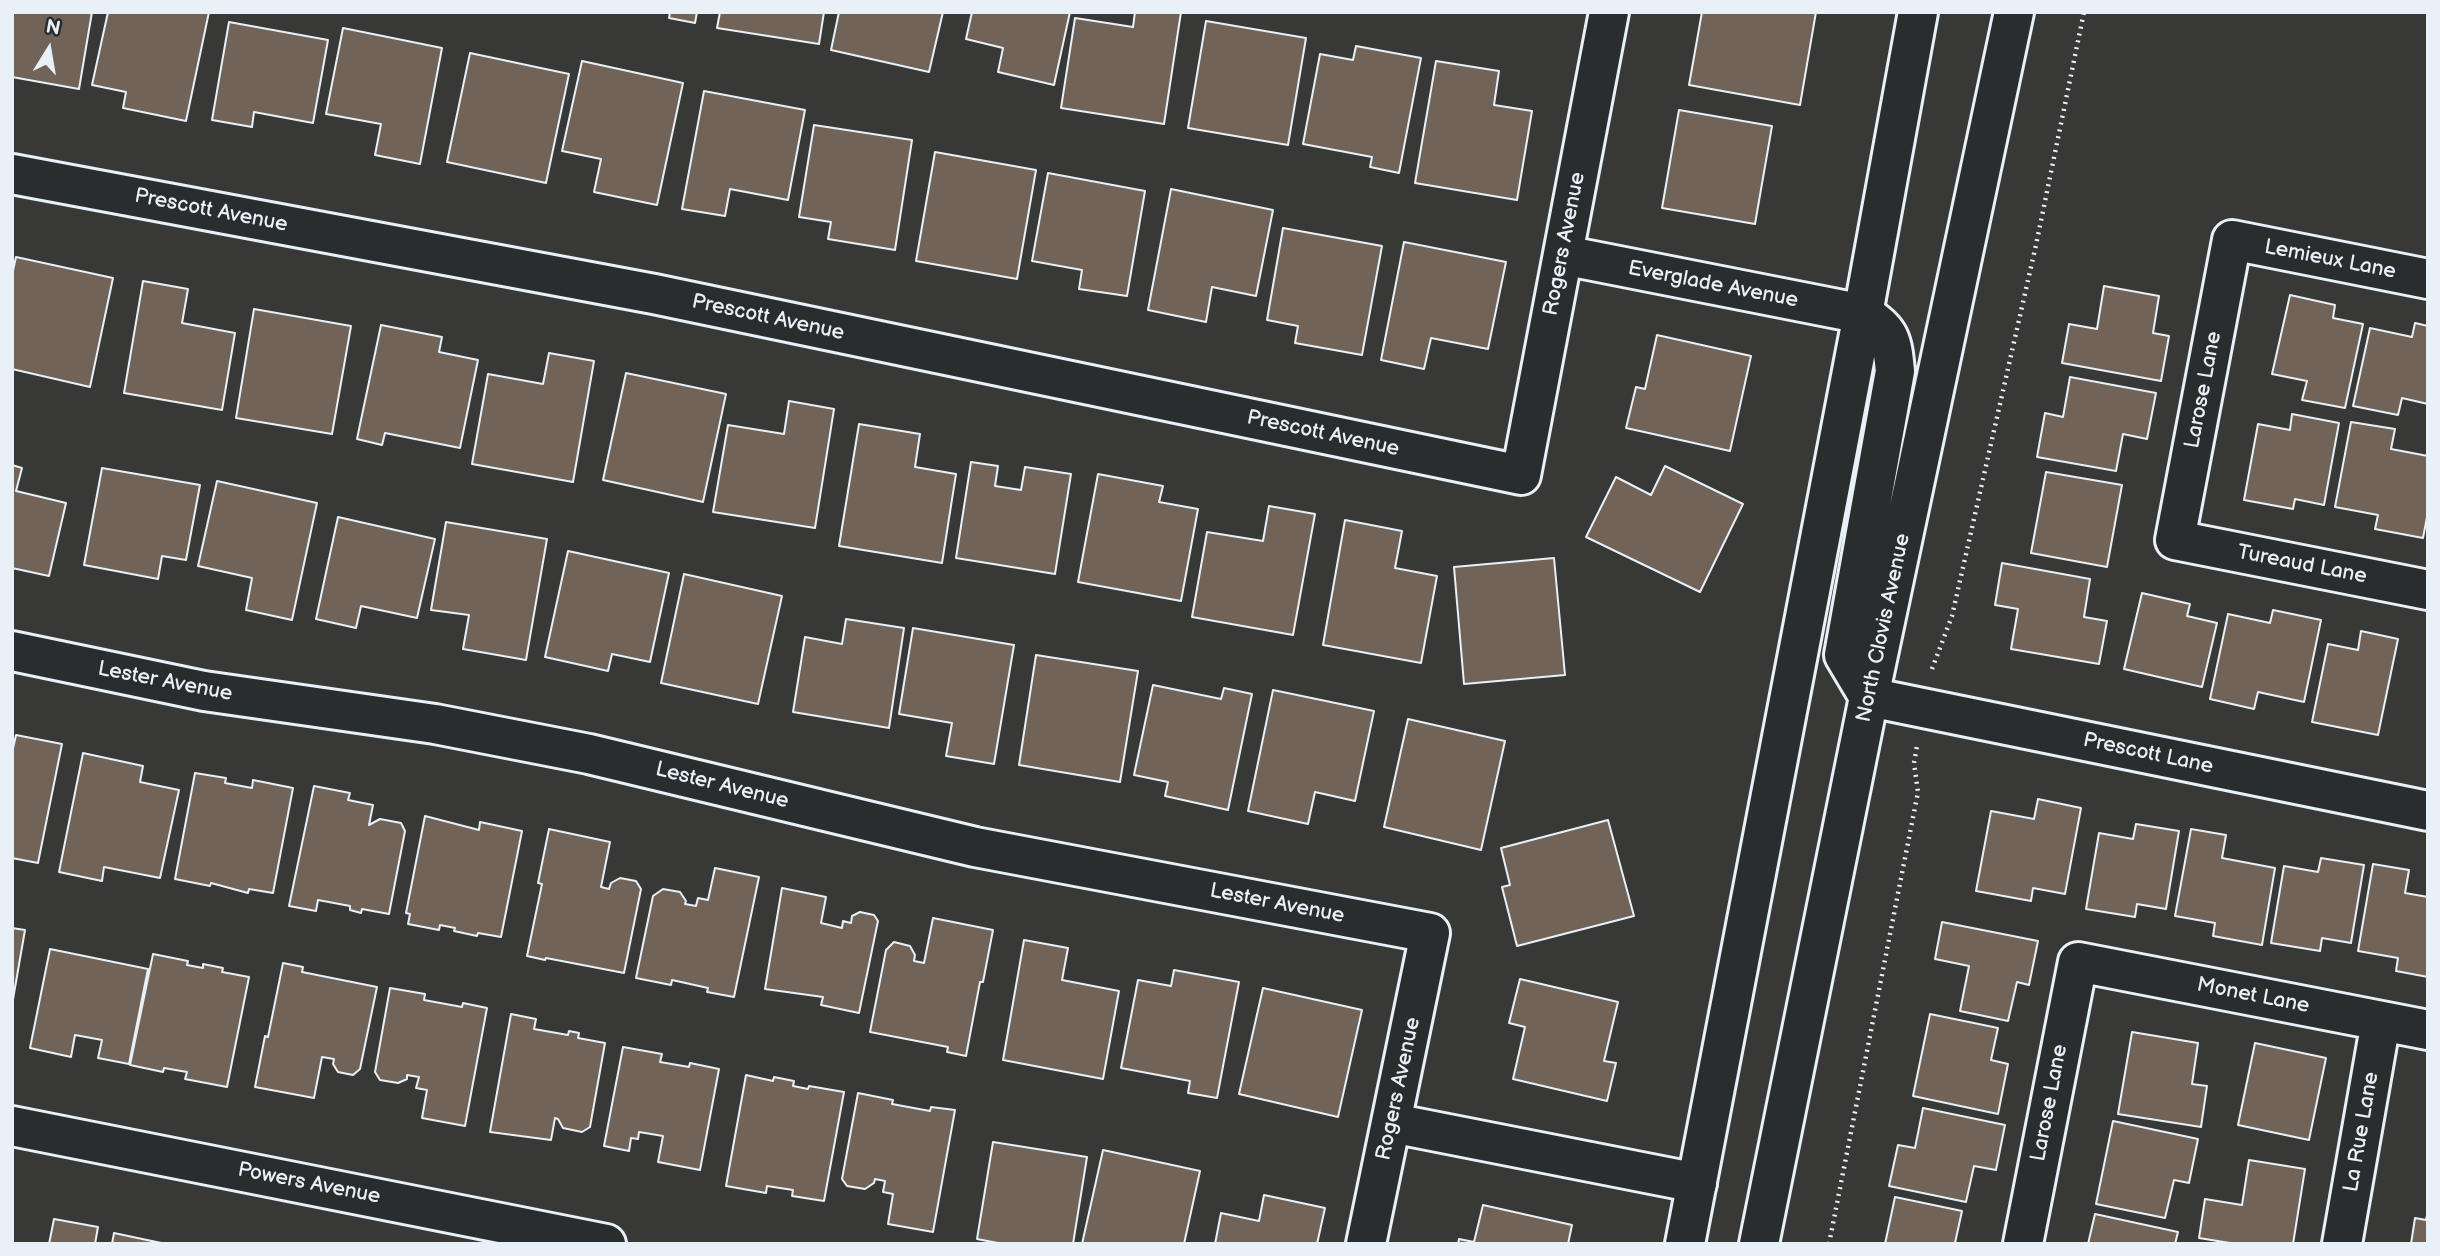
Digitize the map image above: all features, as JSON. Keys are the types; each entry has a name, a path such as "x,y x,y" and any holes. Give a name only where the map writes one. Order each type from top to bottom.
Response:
{"street":[{"name":"Rogers Avenue","path":"1521,475 1609,12"},
{"path":"1685,1244 1918,12"},
{"name":"North Clovis Avenue","path":"1759,1244 1869,696 2014,12"},
{"name":"Prescott Avenue","path":"12,174 654,294 1521,475"},
{"name":"Lemieux Lane","path":"2232,240 2428,279"},
{"name":"Larose Lane","path":"2175,540 2232,240"},
{"name":"Everglade Avenue","path":"1563,255 1863,314"},
{"path":"1863,314 1877,322 1890,335 1895,371 1844,655 1869,696"},
{"name":"Tureaud Lane","path":"2175,540 2428,590"},
{"name":"Lester Avenue","path":"12,651 204,691 435,724 589,754 975,847 1430,933"},
{"name":"Prescott Lane","path":"1869,696 2428,811"},
{"name":"Rogers Avenue","path":"1366,1244 1430,933"},
{"name":"Larose Lane","path":"2023,1244 2078,962"},
{"name":"Monet Lane","path":"2078,962 2428,1030"},
{"name":"La Rue Lane","path":"2342,1244 2381,1021"},
{"path":"1392,1123 1698,1183"},
{"name":"Powers Avenue","path":"12,1126 507,1234 606,1244"}],"path":[{"path":"1934,659 1952,616 2036,245 2084,12"},
{"path":"1829,1244 1918,792 1914,763"}],"building":[{"path":"12,12 92,12 79,89 12,77"},
{"path":"108,12 209,12 186,121 123,108 126,92 92,85"},
{"path":"670,12 697,12 695,23 669,18"},
{"path":"720,12 824,12 819,44 717,28"},
{"path":"839,12 943,12 929,72 831,50"},
{"path":"972,12 1070,12 1054,85 998,72 1003,48 966,39"},
{"path":"1135,12 1181,12 1164,124 1061,108 1075,18 1133,27"},
{"path":"1702,12 1816,12 1800,105 1689,85"},
{"path":"1206,21 1306,38 1288,145 1188,128"},
{"path":"229,22 328,40 313,123 254,112 252,127 212,120"},
{"path":"343,28 442,48 420,164 375,155 381,124 326,114"},
{"path":"1356,46 1421,58 1399,173 1370,167 1372,157 1303,144 1320,54 1353,60"},
{"path":"470,53 569,74 546,183 447,162"},
{"path":"582,61 683,83 657,205 594,192 601,159 562,151"},
{"path":"1436,61 1499,71 1494,105 1532,111 1517,200 1415,183"},
{"path":"704,91 805,110 788,200 730,189 725,216 682,209"},
{"path":"1679,110 1772,126 1755,224 1662,208"},
{"path":"814,125 912,140 895,250 828,239 831,222 799,217"},
{"path":"935,152 1036,170 1017,279 916,261"},
{"path":"1048,173 1145,191 1127,296 1079,289 1082,270 1032,261"},
{"path":"1171,189 1273,210 1256,296 1212,287 1206,322 1148,310"},
{"path":"1283,228 1382,246 1362,355 1295,343 1298,326 1267,320"},
{"path":"1404,242 1506,262 1488,349 1431,338 1424,369 1381,360"},
{"path":"16,257 113,278 90,387 12,369 12,275"},
{"path":"143,281 188,289 182,323 235,333 222,410 124,393"},
{"path":"2104,286 2159,296 2153,333 2169,336 2161,381 2062,363 2069,324 2097,329"},
{"path":"2290,295 2335,305 2333,318 2363,324 2345,408 2302,400 2307,381 2272,374"},
{"path":"254,309 351,326 332,434 236,418"},
{"path":"2415,323 2428,326 2428,404 2402,398 2398,415 2353,406 2370,328 2412,337"},
{"path":"381,325 442,337 439,352 478,360 460,448 385,433 382,445 357,439"},
{"path":"1657,335 1751,356 1730,451 1626,428 1636,387 1645,389"},
{"path":"549,353 594,361 573,482 472,464 488,374 543,384"},
{"path":"626,373 726,394 703,502 603,480"},
{"path":"2070,377 2156,393 2147,439 2123,434 2116,471 2037,457 2045,413 2063,417"},
{"path":"789,401 834,409 815,528 713,512 728,425 784,434"},
{"path":"2292,414 2339,423 2324,505 2295,499 2293,509 2244,500 2258,424 2290,430"},
{"path":"2351,422 2395,429 2391,449 2428,456 2428,512 2423,538 2375,529 2378,515 2335,507"},
{"path":"859,424 920,434 915,467 956,474 942,563 839,546"},
{"path":"971,462 998,466 995,486 1021,490 1025,467 1071,474 1055,574 956,558"},
{"path":"12,465 22,468 16,491 66,503 49,576 12,568"},
{"path":"1665,466 1743,504 1700,592 1586,537 1616,477 1651,495"},
{"path":"102,468 200,485 186,560 162,556 158,579 84,565"},
{"path":"2046,472 2122,485 2107,567 2031,553"},
{"path":"1098,474 1163,486 1159,502 1198,509 1181,601 1078,582"},
{"path":"217,481 317,503 292,620 246,610 252,578 198,566"},
{"path":"1269,506 1315,514 1293,635 1192,617 1207,532 1263,541"},
{"path":"338,517 435,539 417,618 361,606 356,628 316,619"},
{"path":"1345,520 1402,531 1395,568 1437,576 1421,663 1323,645"},
{"path":"446,522 547,539 526,660 463,649 469,615 431,610"},
{"path":"568,551 669,573 650,662 612,654 608,671 545,657"},
{"path":"1554,558 1565,675 1464,684 1454,567"},
{"path":"2002,563 2090,579 2084,617 2107,621 2099,664 2011,649 2018,609 1995,605"},
{"path":"684,574 782,596 758,704 661,683"},
{"path":"2142,593 2190,604 2187,616 2217,623 2202,687 2124,669"},
{"path":"2273,610 2321,620 2304,702 2258,692 2254,709 2210,699 2228,614 2270,623"},
{"path":"846,619 904,628 889,728 793,712 805,637 842,644"},
{"path":"913,628 1014,645 994,764 946,756 952,723 899,714"},
{"path":"2361,631 2398,639 2378,735 2312,722 2328,644 2358,650"},
{"path":"1036,655 1138,671 1120,782 1019,765"},
{"path":"1153,685 1221,699 1224,688 1252,694 1228,810 1165,796 1168,782 1134,775"},
{"path":"1273,690 1374,711 1355,801 1315,792 1308,824 1248,811"},
{"path":"1408,719 1505,741 1481,850 1384,827"},
{"path":"16,735 62,744 38,863 12,858 12,753"},
{"path":"83,753 143,766 140,782 179,790 160,878 104,867 102,881 59,872"},
{"path":"195,773 226,778 225,783 252,788 253,780 293,788 273,893 249,889 248,893 211,883 210,886 175,879"},
{"path":"314,786 350,793 348,800 373,805 369,825 380,819 401,823 405,831 389,914 362,909 361,913 350,910 350,906 318,900 316,911 289,906"},
{"path":"2038,799 2081,808 2065,894 2033,888 2031,901 1976,891 1991,811 2034,819"},
{"path":"425,816 479,830 480,822 522,831 501,937 478,933 477,936 440,925 439,930 408,924 410,914 406,913"},
{"path":"1608,820 1634,916 1517,946 1502,887 1510,885 1501,848"},
{"path":"2136,824 2179,831 2166,909 2137,904 2135,917 2086,909 2099,833 2133,839"},
{"path":"549,829 610,842 601,887 609,889 611,883 620,878 636,881 641,889 624,973 527,956 542,884 538,883"},
{"path":"2191,829 2226,835 2222,858 2275,868 2262,945 2213,936 2215,923 2175,916"},
{"path":"2321,858 2364,865 2351,943 2322,938 2320,951 2271,943 2284,866 2318,872"},
{"path":"2373,864 2409,870 2405,893 2428,897 2428,977 2396,971 2398,958 2358,951"},
{"path":"715,868 759,877 734,997 707,992 708,988 672,980 671,985 636,978 653,896 663,889 680,892 685,904 696,906 698,898 708,900"},
{"path":"782,888 826,897 821,923 842,928 843,921 851,923 852,916 860,912 874,915 878,921 859,1013 821,1005 823,997 765,989"},
{"path":"933,918 993,930 966,1056 947,1052 948,1047 870,1032 886,950 894,942 910,946 915,955 914,961 924,963"},
{"path":"1942,922 2038,941 2029,985 2017,982 2008,1021 1960,1011 1969,966 1935,959"},
{"path":"12,928 25,930 12,1005"},
{"path":"1024,940 1068,948 1062,980 1119,991 1103,1079 1003,1060"},
{"path":"50,949 148,969 129,1064 98,1058 102,1040 75,1035 71,1057 30,1048"},
{"path":"153,954 188,961 187,965 203,968 203,964 223,968 222,972 249,977 227,1087 185,1079 187,1072 164,1068 163,1072 130,1065"},
{"path":"283,963 303,967 302,972 377,987 360,1069 353,1075 338,1072 333,1064 334,1059 322,1057 314,1098 255,1087"},
{"path":"1174,970 1239,982 1217,1098 1188,1093 1190,1081 1121,1068 1138,980 1171,986"},
{"path":"1520,979 1618,1002 1604,1061 1616,1063 1607,1101 1513,1079 1525,1027 1509,1023"},
{"path":"390,988 425,994 424,1000 462,1007 463,1003 487,1008 465,1126 422,1118 427,1090 416,1088 419,1077 407,1075 407,1079 398,1083 380,1080 375,1072"},
{"path":"1263,988 1362,1010 1338,1117 1239,1094"},
{"path":"511,1014 536,1019 534,1029 568,1035 569,1031 579,1033 578,1038 605,1043 590,1127 582,1132 563,1128 555,1118 551,1140 490,1132"},
{"path":"1930,1014 1998,1028 1991,1060 2008,1064 1998,1114 1913,1096"},
{"path":"2132,1032 2198,1043 2192,1084 2207,1086 2201,1127 2118,1114"},
{"path":"2255,1043 2326,1058 2309,1140 2238,1125"},
{"path":"623,1047 662,1054 660,1062 689,1067 690,1063 719,1069 700,1170 658,1162 663,1136 639,1132 638,1139 631,1138 629,1151 604,1146"},
{"path":"746,1075 773,1081 774,1077 794,1081 793,1086 808,1089 809,1086 844,1092 824,1201 792,1196 793,1190 767,1186 766,1193 726,1186"},
{"path":"858,1093 893,1100 892,1104 930,1111 931,1107 955,1110 933,1232 888,1224 893,1194 883,1192 885,1181 875,1179 874,1183 865,1189 847,1186 842,1179"},
{"path":"1923,1108 2005,1125 1996,1170 1974,1166 1966,1202 1889,1186 1898,1145 1915,1148"},
{"path":"2113,1121 2198,1139 2189,1183 2174,1180 2165,1218 2096,1204"},
{"path":"993,1142 1087,1157 1073,1244 1003,1244 977,1239"},
{"path":"1103,1150 1200,1171 1184,1244 1082,1244"},
{"path":"2249,1160 2305,1169 2293,1244 2236,1244 2199,1238 2205,1199 2242,1205"},
{"path":"1264,1195 1325,1208 1317,1244 1215,1244 1221,1213 1259,1221"},
{"path":"1895,1197 1962,1211 1955,1243 1960,1244 1885,1244"},
{"path":"1483,1205 1572,1225 1568,1244 1458,1244 1459,1239 1474,1242"},
{"path":"2428,1211 2428,1244 2411,1244 2415,1218 2426,1220"},
{"path":"2095,1214 2178,1232 2175,1244 2088,1244"},
{"path":"54,1219 98,1227 95,1244 49,1244"},
{"path":"114,1233 166,1244 112,1244"}]}
